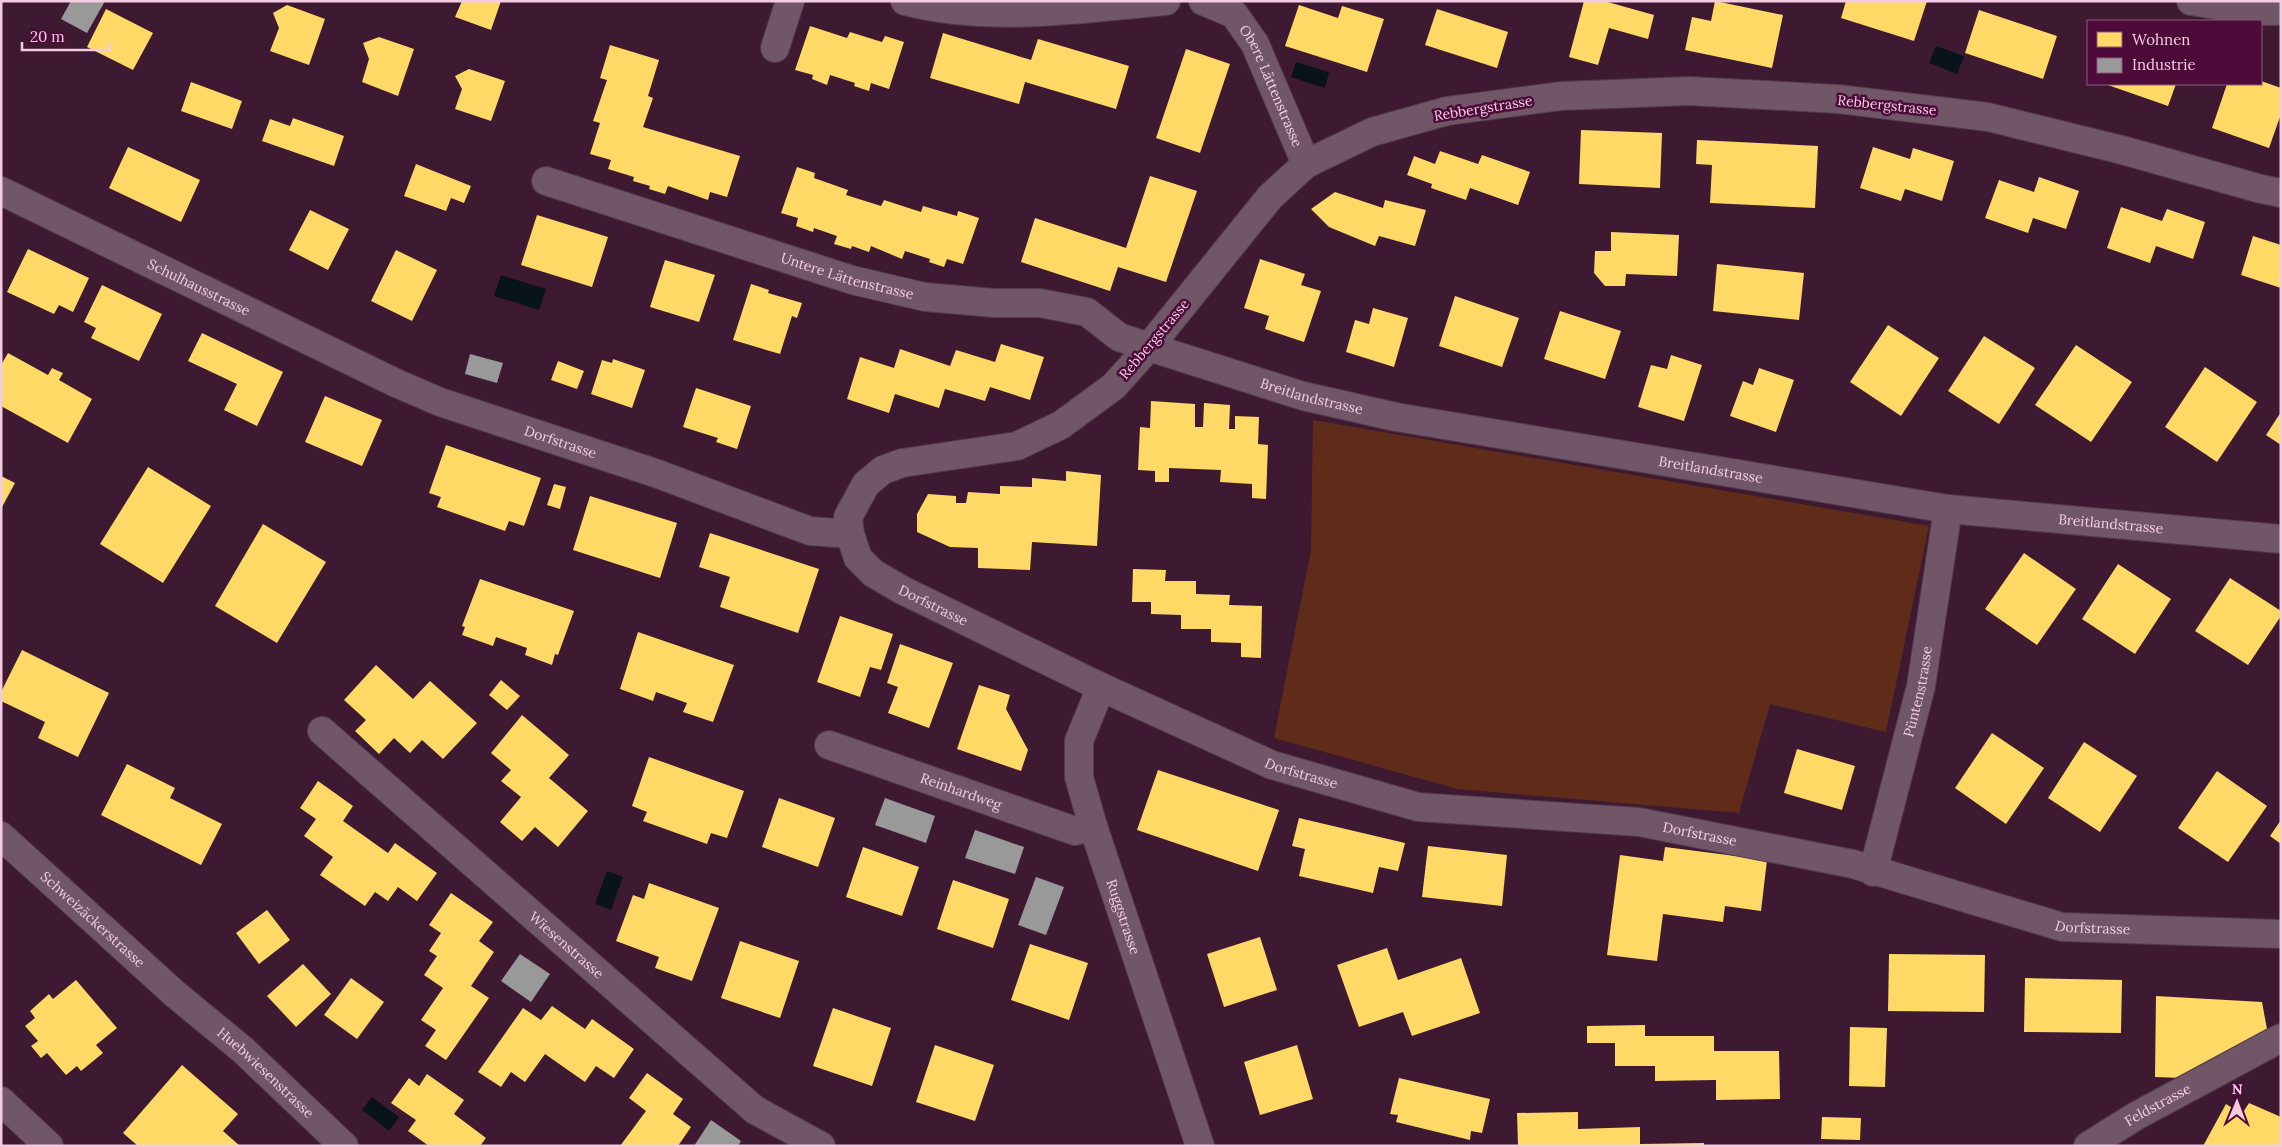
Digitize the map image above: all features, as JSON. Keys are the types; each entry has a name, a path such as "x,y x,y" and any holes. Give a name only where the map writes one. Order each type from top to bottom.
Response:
{"street":[{"path":"775,48 790,1"},
{"path":"905,1 955,11 1004,13 1166,1"},
{"name":"Obere Lättenstrasse","path":"1203,1 1234,14 1255,44 1306,164"},
{"path":"2191,1 2251,11 2281,11"},
{"name":"Rebbergstrasse","path":"850,534 848,516 856,498 866,484 883,470 902,463 1017,446 1061,425 1114,386 1149,347 1270,196 1306,164 1372,132 1447,110 1561,96 1689,91 1838,99 1988,116 2281,193"},
{"name":"Untere Lättenstrasse","path":"546,181 852,280 925,297 994,303 1040,303 1087,312 1119,337 1149,347"},
{"name":"Schulhausstrasse","path":"1,191 396,383"},
{"name":"Breitlandstrasse","path":"1149,347 1303,396 1396,418 1948,509 2281,539"},
{"name":"Dorfstrasse","path":"396,383 440,402 658,474 810,531 850,534 858,558 873,573 902,590 1100,687 1272,765 1418,807 1639,822 1853,864 1873,872 2062,927 2281,934"},
{"name":"Püntenstrasse","path":"1873,872 1921,686 1948,509"},
{"name":"Ruggstrasse","path":"1100,687 1079,741 1079,778 1197,1145"},
{"name":"Wiesenstrasse","path":"322,731 755,1110 821,1146"},
{"name":"Reinhardweg","path":"828,745 1076,831 1093,826"},
{"name":"Schweizäckerstrasse","path":"1,836 184,1002"},
{"name":"Huebwiesenstrasse","path":"184,1002 243,1050 344,1146"},
{"name":"Feldstrasse","path":"2088,1146 2136,1116 2281,1038"},
{"path":"1,1101 49,1146"}],"shaded area":[{"path":"1936,46 1964,56 1957,74 1929,63"},
{"path":"1296,62 1329,72 1325,88 1291,77"},
{"path":"501,275 546,289 539,310 494,296"},
{"path":"1313,420 1929,526 1886,732 1770,704 1739,813 1458,789 1274,738 1311,550"},
{"path":"607,871 623,877 611,910 595,904"},
{"path":"372,1097 399,1117 389,1131 362,1110"}],"building: Wohnen":[{"path":"462,1 501,1 491,30 455,17"},
{"path":"1584,1 1604,1 1654,15 1648,39 1609,28 1598,65 1569,57"},
{"path":"1715,1 1783,15 1772,68 1685,50 1692,17 1711,21"},
{"path":"1846,1 1927,1 1914,41 1841,18"},
{"path":"287,5 325,19 309,65 270,51 279,28 273,13"},
{"path":"1299,5 1338,18 1342,6 1384,19 1367,72 1285,46"},
{"path":"106,9 153,33 133,70 87,47"},
{"path":"1437,9 1508,32 1497,68 1425,45"},
{"path":"1979,10 2057,36 2043,79 1965,53"},
{"path":"810,26 847,38 850,32 882,42 885,36 904,42 889,89 871,83 869,91 854,86 855,83 830,75 827,85 812,79 813,75 795,70"},
{"path":"943,33 1031,60 1038,39 1129,66 1116,109 1025,82 1019,104 930,78"},
{"path":"379,37 414,49 398,96 362,82 369,59 363,43"},
{"path":"610,45 659,60 648,96 653,98 643,127 740,156 727,197 710,192 708,200 668,186 665,194 649,189 650,186 633,181 634,177 608,169 611,160 590,154 600,123 593,121 607,80 600,78"},
{"path":"1186,49 1230,64 1200,153 1156,138"},
{"path":"469,69 505,81 491,121 455,109 462,89 455,76"},
{"path":"2262,81 2281,88 2281,114 2269,148 2212,128 2227,85 2262,85"},
{"path":"191,82 242,101 232,129 181,111"},
{"path":"2108,85 2176,85 2168,106"},
{"path":"293,118 344,136 334,166 262,141 270,119 290,126"},
{"path":"1581,130 1662,133 1660,188 1579,184"},
{"path":"1697,140 1818,146 1815,208 1710,203 1712,165 1696,164"},
{"path":"128,147 200,180 181,222 109,188"},
{"path":"1873,147 1910,159 1913,148 1954,161 1942,201 1905,189 1901,201 1860,188"},
{"path":"1440,151 1478,164 1482,155 1530,172 1518,205 1470,188 1466,200 1431,188 1432,184 1407,175 1414,156 1435,164"},
{"path":"416,164 471,186 464,203 451,198 446,211 404,196"},
{"path":"797,167 815,173 814,178 848,190 846,195 881,206 884,200 921,212 923,206 957,216 958,211 979,218 963,264 947,259 944,267 929,262 930,259 905,251 902,259 871,246 869,252 852,246 851,249 834,244 837,236 814,228 813,232 796,226 798,218 781,213"},
{"path":"1150,176 1197,191 1166,282 1118,267 1110,291 1021,262 1035,218 1126,248"},
{"path":"2039,177 2079,191 2066,229 2033,218 2028,233 1985,218 1999,180 2034,192"},
{"path":"1335,192 1383,208 1385,200 1426,210 1415,246 1379,236 1375,246 1329,227 1311,209"},
{"path":"2121,207 2162,221 2167,209 2205,222 2193,259 2156,246 2150,263 2107,248"},
{"path":"310,210 349,229 328,270 289,250"},
{"path":"537,215 608,237 592,287 521,265"},
{"path":"1611,232 1679,235 1677,276 1626,274 1625,286 1605,286 1594,273 1595,251 1611,251"},
{"path":"2253,236 2281,245 2281,288 2241,275"},
{"path":"28,249 89,278 73,312 59,305 54,314 7,292"},
{"path":"396,250 437,270 412,321 371,301"},
{"path":"1260,259 1305,274 1301,285 1321,291 1304,342 1265,329 1269,316 1244,308"},
{"path":"665,260 715,275 699,322 650,307"},
{"path":"1717,264 1804,273 1799,320 1713,311"},
{"path":"751,284 769,290 768,293 802,303 797,318 792,316 780,354 733,340"},
{"path":"102,285 162,314 139,361 91,338 96,328 84,322"},
{"path":"1455,296 1519,318 1502,367 1439,346"},
{"path":"1373,308 1408,318 1394,367 1346,352 1355,320 1369,324"},
{"path":"1560,311 1621,331 1605,379 1544,359"},
{"path":"1888,325 1939,358 1901,416 1850,382"},
{"path":"202,333 283,372 257,426 224,410 237,384 188,361"},
{"path":"1984,336 2035,368 1999,424 1948,391"},
{"path":"1001,344 1044,357 1030,400 990,387 985,401 945,389 939,408 895,394 889,413 847,399 860,357 894,368 900,349 950,366 956,350 995,362"},
{"path":"2076,345 2132,382 2091,442 2035,405"},
{"path":"8,353 48,375 52,368 63,373 59,380 92,399 68,443 1,406 1,365"},
{"path":"1671,355 1702,365 1684,421 1638,407 1651,365 1667,369"},
{"path":"613,359 645,370 632,408 591,394 602,360 612,363"},
{"path":"558,361 584,371 577,389 551,380"},
{"path":"2205,367 2257,402 2217,462 2165,427"},
{"path":"1759,368 1794,380 1776,432 1730,416 1743,381 1753,385"},
{"path":"696,388 751,406 737,449 716,442 718,438 683,427"},
{"path":"325,396 382,420 362,466 305,442"},
{"path":"1151,401 1195,404 1195,427 1203,427 1204,403 1230,405 1229,429 1235,429 1235,416 1259,417 1258,444 1268,445 1266,499 1252,498 1252,484 1220,482 1221,470 1169,468 1169,482 1155,482 1155,471 1138,470 1140,427 1150,428"},
{"path":"2281,412 2281,445 2266,435"},
{"path":"446,445 541,478 524,526 509,521 505,531 437,507 441,497 429,493"},
{"path":"148,467 211,506 163,583 100,544"},
{"path":"1066,471 1101,475 1097,546 1032,542 1030,570 978,568 978,548 950,547 917,532 917,514 928,494 956,496 956,503 966,503 968,492 1000,494 1000,486 1032,487 1032,478 1066,481"},
{"path":"1,476 15,483 1,509"},
{"path":"554,484 566,487 560,509 547,505"},
{"path":"590,496 677,523 660,578 573,550"},
{"path":"263,524 326,562 277,643 215,606"},
{"path":"710,533 819,569 798,633 720,607 730,577 699,567"},
{"path":"2024,553 2076,589 2037,645 1985,609"},
{"path":"2118,564 2171,599 2135,654 2082,619"},
{"path":"1133,569 1166,570 1165,581 1196,581 1196,594 1230,595 1229,605 1262,606 1261,658 1241,657 1241,643 1211,642 1211,629 1181,629 1181,615 1151,614 1151,602 1132,602"},
{"path":"2230,578 2281,611 2281,616 2248,665 2195,631"},
{"path":"480,579 574,611 558,655 555,654 552,665 525,655 527,648 496,637 493,646 462,635 465,627 462,626"},
{"path":"840,616 893,634 881,670 870,667 860,697 817,682"},
{"path":"638,632 734,665 713,722 683,712 687,703 656,692 653,701 620,689"},
{"path":"900,644 953,663 929,728 888,713 898,687 887,683"},
{"path":"22,650 109,693 78,757 38,738 45,722 1,701 1,692"},
{"path":"376,665 413,699 430,681 477,723 443,759 422,740 410,753 394,738 379,754 355,731 366,720 344,700"},
{"path":"501,680 520,696 507,710 489,695"},
{"path":"979,685 1010,695 1006,709 1028,750 1021,771 957,749"},
{"path":"522,715 569,755 549,778 588,811 558,847 535,827 522,841 500,822 521,797 501,781 511,770 491,753"},
{"path":"1992,733 2044,768 2006,824 1955,788"},
{"path":"2084,742 2137,776 2100,832 2048,798"},
{"path":"1797,749 1855,766 1842,810 1784,793"},
{"path":"649,757 744,791 727,838 711,833 707,844 643,821 647,812 632,806"},
{"path":"127,764 175,788 170,798 222,824 201,865 101,815"},
{"path":"1158,770 1279,810 1258,871 1137,830"},
{"path":"2217,771 2267,806 2228,862 2178,828"},
{"path":"318,781 353,806 343,821 388,853 395,843 437,873 417,901 398,887 388,901 375,892 365,906 320,875 333,857 304,836 316,819 300,808"},
{"path":"779,798 835,818 818,867 762,847"},
{"path":"1299,818 1405,843 1398,871 1379,867 1373,893 1299,876 1305,849 1292,846"},
{"path":"2281,820 2281,844 2270,836"},
{"path":"1428,846 1507,855 1502,906 1422,897"},
{"path":"863,847 919,867 902,916 846,897"},
{"path":"1665,847 1767,860 1761,911 1725,906 1723,922 1663,914 1657,961 1607,955 1620,855 1663,861"},
{"path":"953,880 1009,899 993,948 937,929"},
{"path":"649,883 719,908 692,981 655,968 659,957 616,941 633,895 644,899"},
{"path":"451,893 493,922 479,941 494,952 471,986 489,998 446,1060 425,1046 436,1030 421,1020 443,988 424,975 437,956 429,951 441,933 429,925"},
{"path":"267,910 290,940 259,964 236,933"},
{"path":"1260,937 1277,990 1224,1007 1207,954"},
{"path":"740,941 799,961 780,1018 721,998"},
{"path":"1030,944 1088,963 1069,1020 1011,1000"},
{"path":"1387,948 1398,980 1461,958 1480,1013 1412,1036 1403,1012 1359,1027 1337,965"},
{"path":"1889,954 1985,955 1984,1012 1888,1011"},
{"path":"303,964 331,994 296,1027 267,996"},
{"path":"351,978 384,1002 357,1039 324,1015"},
{"path":"2025,978 2122,980 2121,1033 2024,1032"},
{"path":"76,980 117,1028 96,1045 103,1053 81,1071 77,1066 66,1075 47,1053 41,1058 31,1046 38,1041 25,1026 35,1018 30,1011 49,994 53,999"},
{"path":"2156,996 2262,1002 2267,1029 2182,1078 2155,1077"},
{"path":"552,1006 585,1029 592,1019 634,1049 614,1078 596,1066 585,1082 545,1054 525,1082 511,1072 501,1087 478,1072 523,1008 541,1020"},
{"path":"833,1008 891,1028 872,1086 813,1066"},
{"path":"1645,1025 1645,1036 1714,1036 1714,1051 1779,1051 1780,1099 1716,1100 1716,1080 1655,1081 1655,1066 1615,1066 1615,1043 1587,1043 1587,1026"},
{"path":"1850,1027 1887,1028 1885,1087 1849,1086"},
{"path":"935,1045 994,1065 975,1121 916,1102"},
{"path":"1297,1045 1313,1099 1260,1115 1244,1062"},
{"path":"182,1065 238,1114 223,1131 240,1146 138,1146 123,1133"},
{"path":"647,1073 683,1099 673,1114 691,1127 678,1146 620,1146 646,1111 629,1098"},
{"path":"427,1074 464,1100 454,1114 486,1138 480,1146 429,1146 408,1131 416,1120 391,1103 409,1078 419,1086"},
{"path":"1399,1078 1490,1099 1482,1133 1471,1131 1470,1140 1396,1122 1398,1115 1390,1114"},
{"path":"2249,1103 2281,1117 2280,1146 2203,1146 2226,1104 2242,1114"},
{"path":"1578,1112 1578,1129 1640,1127 1640,1144 1704,1143 1704,1146 1518,1146 1517,1113"},
{"path":"1822,1117 1861,1118 1860,1140 1821,1139"}],"building: Industrie":[{"path":"71,1 105,1 87,33 61,19"},
{"path":"470,354 503,363 497,383 465,374"},
{"path":"885,798 935,816 926,843 875,825"},
{"path":"975,830 1024,847 1015,874 965,858"},
{"path":"1036,877 1064,887 1046,935 1018,925"},
{"path":"520,954 550,974 531,1002 501,981"},
{"path":"711,1120 741,1141 738,1146 694,1146"}]}
